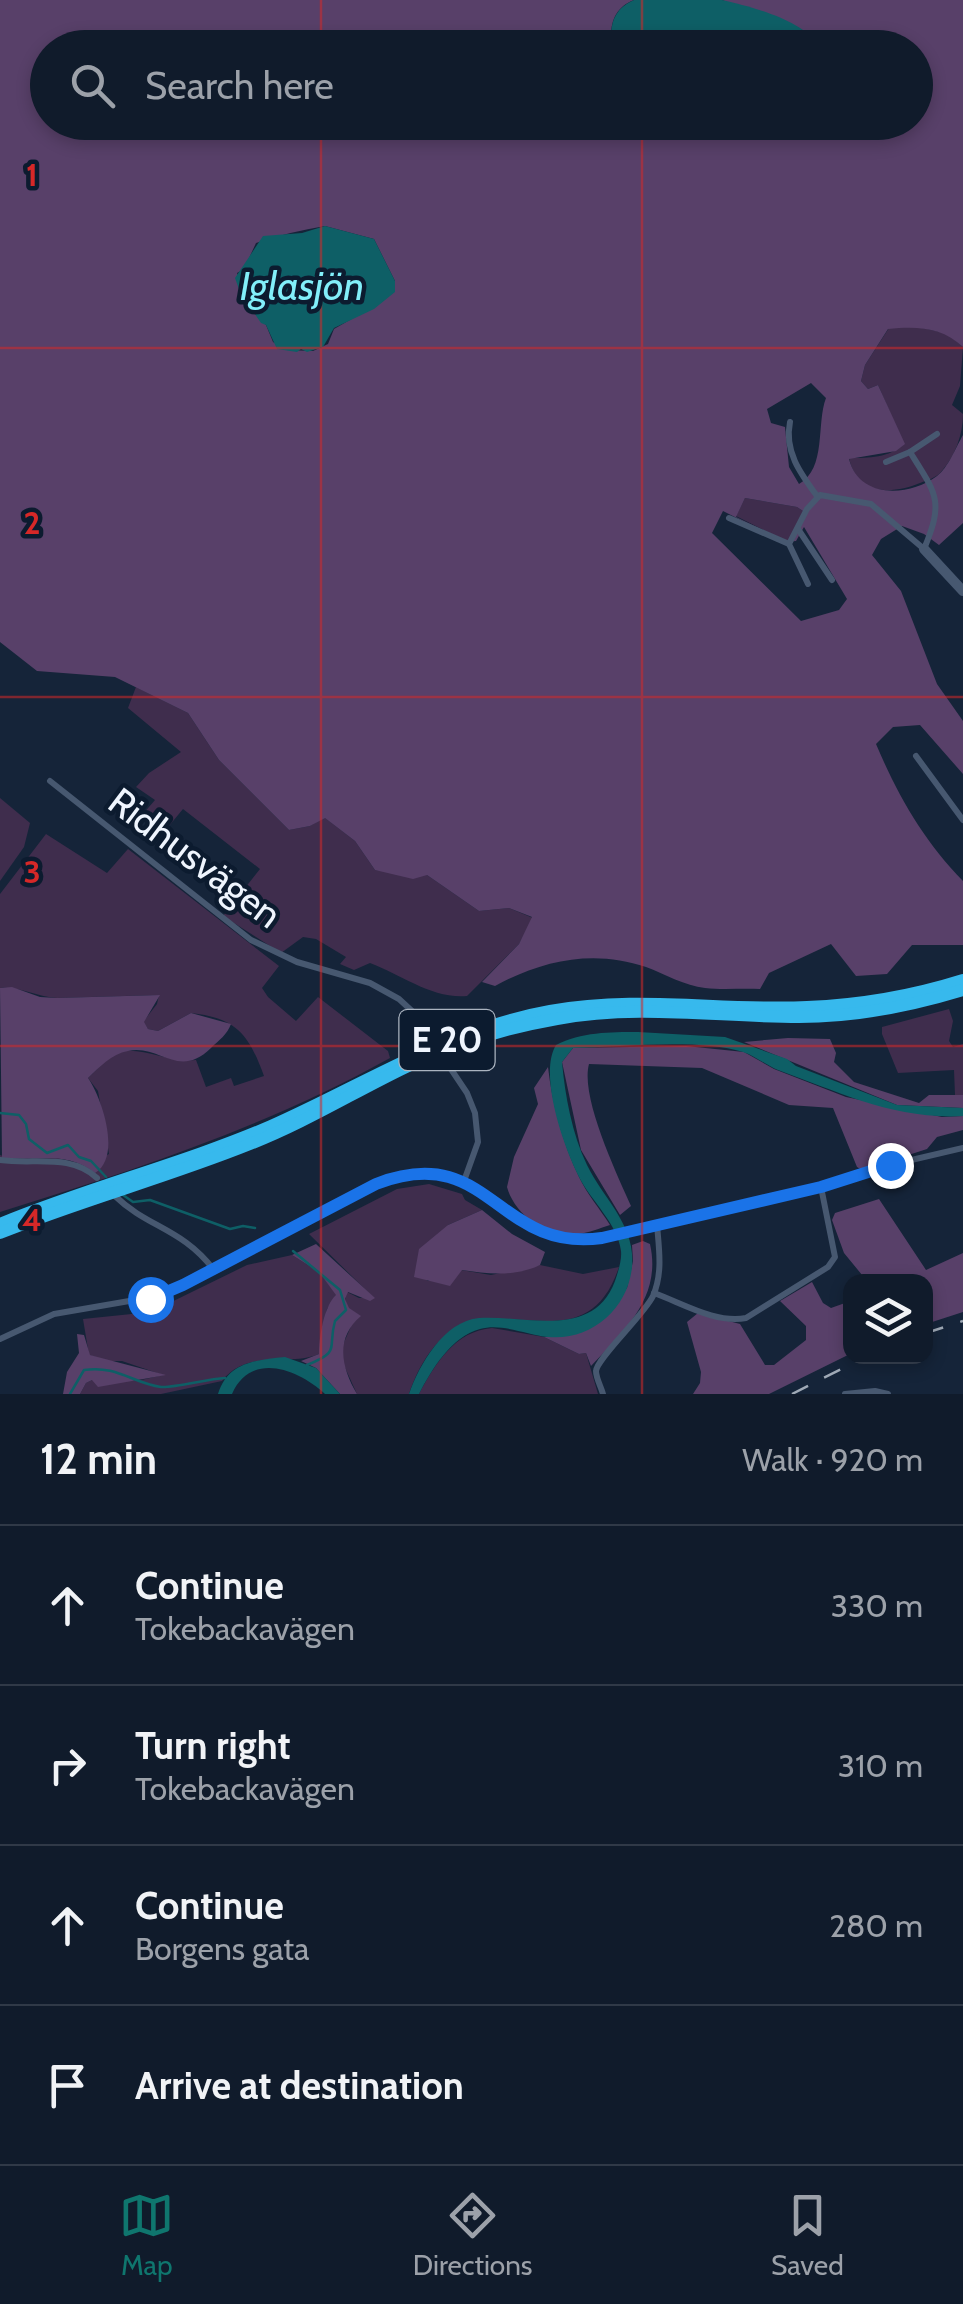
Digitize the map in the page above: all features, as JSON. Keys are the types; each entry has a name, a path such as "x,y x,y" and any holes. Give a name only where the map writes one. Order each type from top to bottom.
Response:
{"highway":[{"name":"E 20","path":"0,1224 248,1135 396,1062 506,1020 613,1003 804,1008 847,1005 896,998 963,980"},
{"name":"E 20","path":"0,1234 250,1144 408,1066 478,1038 530,1024 639,1011 804,1017 848,1014 963,990"}],"street":[{"path":"790,422 792,460 817,496 871,504 924,549 963,590"},
{"path":"886,462 938,434"},
{"path":"910,452 938,504 924,549"},
{"path":"789,544 817,496"},
{"path":"729,518 789,544 808,584"},
{"path":"798,529 832,580"},
{"path":"916,756 963,820"},
{"name":"Ridhusvägen","path":"50,781 251,940 297,962 358,978 386,991 412,1011 472,1104 478,1128 476,1154 464,1181"},
{"path":"0,1339 54,1314 164,1295 392,1178 422,1172 464,1181 542,1234 570,1240 602,1238 821,1187 963,1148"},
{"path":"0,1160 68,1162 97,1178"},
{"path":"654,1294 714,1316 738,1320 828,1267 835,1257 821,1187"},
{"path":"115,1196 135,1214 186,1240 214,1270"},
{"path":"603,1394 596,1367 654,1294 660,1266 657,1225"},
{"path":"845,1394 888,1394"}],"shaded area":[{"path":"0,0 634,0 621,8 611,30 30,30 30,140 933,140 933,30 802,30 722,0 963,0 963,347 928,329 888,329 865,365 861,381 868,389 878,385 905,444 896,451 849,459 863,481 874,487 913,488 941,472 963,435 963,523 939,545 902,526 881,539 872,555 901,591 937,684 963,721 963,774 920,725 893,727 876,744 913,817 963,881 963,945 912,945 887,974 856,976 831,944 769,973 760,989 698,987 646,967 588,958 550,964 495,986 482,982 519,944 532,917 509,908 479,911 427,875 413,879 375,870 355,841 325,818 289,830 219,760 188,713 115,677 37,671 0,642","holes":["325,226 374,239 395,281 383,301 334,329 328,344 313,351 286,350 273,342 266,325 248,302 237,273 244,269 256,243","811,383 826,398 814,467 799,484 789,467 785,427 771,423 767,409","745,498 803,511 791,539 785,541 736,517","723,511 784,542 796,541 804,527 847,599 839,610 801,621 712,533"]},
{"path":"914,326 949,334 963,347 960,386 952,405 963,414 962,430 950,459 937,476 909,487 877,489 859,479 849,458 885,455 904,444 878,385 868,389 861,381 865,365 889,328"},
{"path":"745,498 803,511 791,539 785,541 736,516"},
{"path":"136,687 188,713 219,760 289,830 310,826 324,817 355,841 375,870 427,875 479,911 509,908 533,918 519,944 467,996 454,996 429,990 370,963 354,970 340,964 346,957 316,939 303,937 281,953 223,916 260,869 183,809 164,832 142,815 155,800 136,787 149,773 181,752 128,708"},
{"path":"0,798 30,823 24,847 0,881"},
{"path":"46,834 107,873 128,849 279,966 262,988 296,1021 318,997 388,1051 390,1058 247,1126 150,1163 0,1212 0,1155 12,1159 48,1156 85,1165 109,1154 98,1091 88,1078 113,1055 131,1051 196,1060 206,1087 231,1078 234,1086 264,1076 246,1039 220,1019 191,1013 158,1031 148,1029 143,1022 159,995 57,998 0,988 0,894"},
{"path":"12,987 40,997 57,998 160,995 144,1022 148,1029 158,1031 191,1013 231,1024 211,1048 189,1061 128,1051 111,1058 88,1078 107,1127 107,1154 95,1173 62,1159 2,1158 0,988"},
{"path":"949,1009 953,1021 949,1041 953,1047 963,1044 963,1095 955,1095 954,1070 898,1073 882,1034 882,1027"},
{"path":"830,1039 836,1053 834,1062 854,1082 919,1103 929,1095 963,1095 963,1108 897,1105 744,1042"},
{"path":"686,1046 744,1052 774,1069 846,1097 942,1117 963,1116 963,1130 937,1137 927,1149 862,1170 857,1167 833,1108 789,1105 702,1068 589,1064 595,1115 631,1206 620,1215 581,1150 562,1062 573,1048"},
{"path":"548,1067 568,1151 582,1183 610,1225 586,1233 544,1229 517,1207 507,1187 514,1157 538,1104 534,1088"},
{"path":"429,1184 462,1194 482,1210 448,1225 422,1277 428,1281 461,1270 491,1275 540,1265 583,1274 619,1267 600,1301 576,1317 549,1321 488,1320 458,1328 432,1350 409,1394 357,1394 342,1361 342,1347 352,1324 345,1300 347,1292 359,1298 374,1298 309,1234 397,1189"},
{"path":"879,1199 926,1270 963,1253 963,1312 933,1322 933,1274 861,1274 844,1253 832,1220 835,1213"},
{"path":"482,1210 512,1234 545,1252 540,1265 511,1273 462,1270 450,1286 414,1277 419,1249 448,1225"},
{"path":"643,1241 650,1244 652,1263 646,1296 628,1326 591,1366 586,1353 579,1354 544,1337 582,1332 627,1288 632,1245"},
{"path":"316,1244 375,1298 370,1301 348,1292 345,1299 349,1308 361,1316 347,1334 343,1353 347,1374 357,1394 340,1394 316,1368 301,1361 319,1354 325,1314 336,1295 319,1272 292,1255"},
{"path":"292,1255 319,1272 337,1295 327,1309 319,1354 256,1361 232,1371 222,1381 161,1394 80,1394 92,1380 137,1381 163,1375 89,1355 83,1319 151,1312 247,1265"},
{"path":"812,1282 823,1303 831,1308 843,1304 843,1357 769,1394 693,1394 701,1372 687,1322 698,1313 740,1324 765,1365 774,1365 806,1340 806,1326 780,1301"},
{"path":"492,1328 544,1337 579,1354 586,1353 598,1394 419,1394 439,1361 457,1342"},
{"path":"77,1334 84,1335 90,1355 166,1375 98,1387 92,1380 80,1394 63,1394 67,1372 79,1353"}],"water":[{"path":"634,0 722,0 762,11 803,30 611,30 621,8"},
{"name":"Iglasjön","path":"325,226 374,239 395,281 395,292 374,309 334,328 323,347 307,352 277,349 235,278 263,236 302,233"},
{"path":"638,1032 725,1037 897,1105 963,1108 963,1116 914,1114 868,1103 725,1048 683,1044 573,1048 562,1062 573,1127 587,1165 624,1225 632,1252 629,1282 623,1296 605,1319 579,1334 548,1337 497,1327 470,1333 444,1355 419,1394 409,1394 435,1346 466,1321 575,1318 605,1299 620,1266 619,1241 584,1186 567,1148 551,1092 551,1058 556,1045 575,1037"},
{"path":"285,1357 316,1368 340,1394 325,1394 302,1377 276,1368 251,1372 232,1394 218,1394 236,1369"}],"waterway":[{"path":"0,1113 19,1115 29,1139 47,1153 68,1145 106,1177"},
{"path":"123,1195 133,1202 150,1200 230,1229 255,1228"},
{"path":"293,1251 340,1290 346,1310 335,1321 329,1352 307,1365"},
{"path":"70,1394 84,1370 106,1370 161,1387 225,1378"}],"railway":[{"path":"933,1331 963,1321"},
{"path":"792,1394 851,1364"}],"route":[{"path":"150,1299 400,1175 422,1172 464,1181 542,1234 588,1240 821,1187 890,1165"}]}
